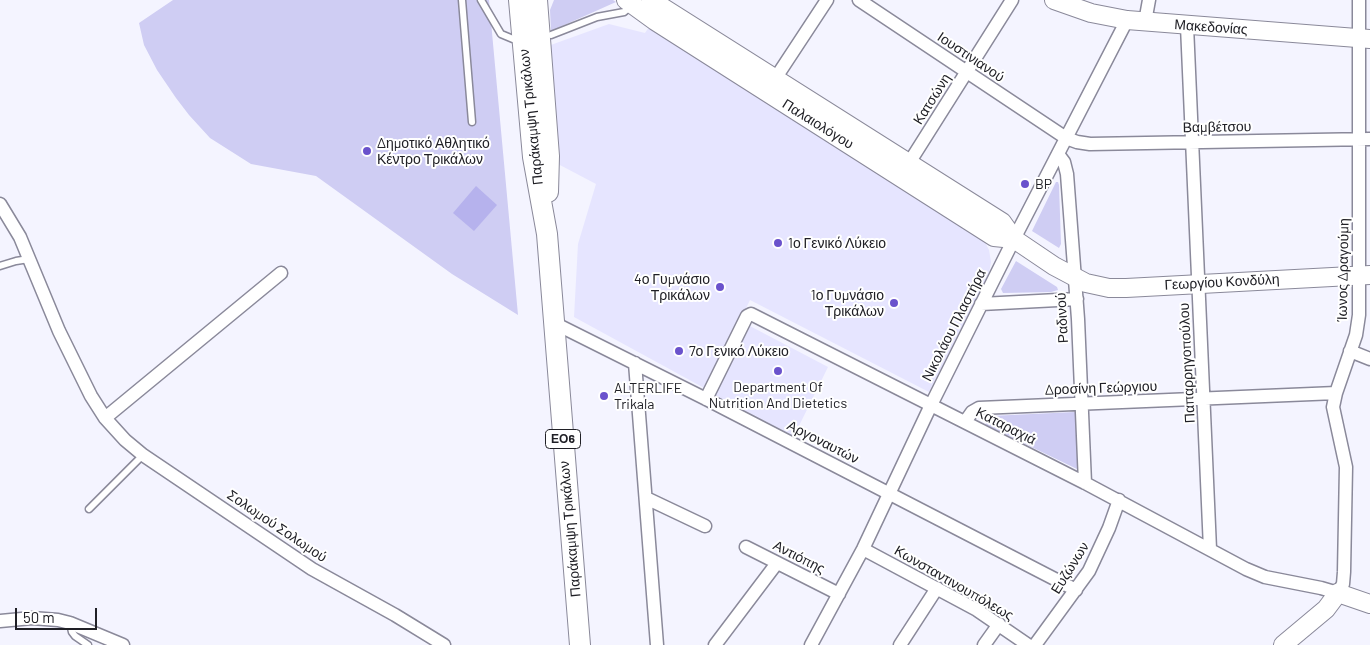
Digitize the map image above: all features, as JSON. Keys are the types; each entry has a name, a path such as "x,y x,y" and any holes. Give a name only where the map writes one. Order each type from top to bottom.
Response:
{"main road":[{"name":"Παράκαμψη Τρικάλων","path":"519,0 533,157 547,234 580,645"},
{"name":"Παράκαμψη Τρικάλων","path":"538,0 545,29 549,156 547,234"},
{"path":"545,29 541,10 546,0"},
{"name":"Μακεδονίας","path":"1054,0 1091,13 1127,20 1186,26 1364,38"},
{"name":"Παλαιολόγου","path":"629,2 660,7 1002,222 1014,239 1075,278"},
{"name":"Παλαιολόγου","path":"660,7 994,237 1014,239"},
{"name":"Γεωργίου Κονδύλη","path":"1075,278 1092,285 1109,288 1364,276"},
{"path":"1283,645 1326,610 1338,593 1370,604"}],"street":[{"path":"776,79 827,0"},
{"name":"Ιουστινιανού","path":"859,0 1066,138"},
{"name":"Κατσώνη","path":"909,163 1012,0"},
{"path":"1145,22 1149,0"},
{"name":"Ίωνος Δραγούμη","path":"1338,593 1344,572 1346,467 1333,409 1336,393 1356,335 1364,276 1364,38 1359,0"},
{"name":"Νικολάου Πλαστήρα","path":"811,645 863,549 931,405 1127,20"},
{"name":"Παπαρρηγοπούλου","path":"1186,26 1210,549"},
{"name":"Βαμβέτσου","path":"1066,138 1090,144 1364,139"},
{"name":"Ραδινού","path":"1058,154 1064,162 1067,174 1075,278 1085,483"},
{"name":"Σολωμού Σολωμού","path":"0,204 16,229 74,364 94,403 118,433 143,456 312,569 395,615 444,645"},
{"path":"105,418 281,272"},
{"path":"982,304 1076,299"},
{"name":"Καταραχιά","path":"706,398 747,316 751,314 1085,483 1246,569 1265,576 1338,593"},
{"name":"Αργοναυτών","path":"554,323 706,398 1076,590"},
{"path":"1350,351 1370,359"},
{"path":"635,363 657,645"},
{"name":"Δροσίνη Γεώργιου","path":"965,422 972,412 979,408 1336,393"},
{"path":"646,498 704,526"},
{"name":"Ευζώνων","path":"1035,645 1076,590 1096,559 1118,500"},
{"name":"Αντιόπης","path":"746,547 839,594"},
{"name":"Κωνσταντινουπόλεως","path":"863,549 977,610 1028,645"},
{"path":"715,645 777,562"},
{"path":"900,645 937,588"},
{"path":"0,621 32,618 58,620 70,623 123,645"},
{"path":"984,645 999,624"}],"lane":[{"path":"462,0 472,122"},
{"path":"481,0 501,34 513,39"},
{"path":"545,29 624,12 629,2"},
{"path":"0,266 16,260 29,258"},
{"path":"89,509 143,456"},
{"path":"70,623 75,636 88,645"}],"shaded area":[{"name":"Δημοτικό Αθλητικό Κέντρο Τρικάλων","path":"173,0 489,0 518,315 452,274 316,176 251,164 210,138 176,98 157,70 144,45 139,23"},
{"path":"554,0 613,0 616,2 551,31 550,10"},
{"path":"609,24 645,33 649,27 979,237 986,244 991,262 989,273 929,392 750,300 706,389 574,317 578,244 596,184 558,164 548,46"},
{"path":"1056,182 1059,185 1061,244 1059,248 1032,231"},
{"path":"476,186 497,205 474,231 453,213"},
{"path":"1016,261 1057,287 1058,290 1051,292 1003,293 1001,289"},
{"path":"748,325 828,367 794,436 713,395"},
{"path":"1075,412 1078,469 986,425 985,421 990,416"}],"place":[{"name":"Δημοτικό Αθλητικό Κέντρο Τρικάλων","path":"367,151"},
{"name":"BP","path":"1025,184"},
{"name":"1ο Γενικό Λύκειο","path":"778,243"},
{"name":"4ο Γυμνάσιο Τρικάλων","path":"720,287"},
{"name":"1ο Γυμνάσιο Τρικάλων","path":"894,303"},
{"name":"7ο Γενικό Λύκειο","path":"679,351"},
{"name":"Department Of Nutrition And Dietetics","path":"778,371"},
{"name":"ALTERLIFE Trikala","path":"604,396"}]}
